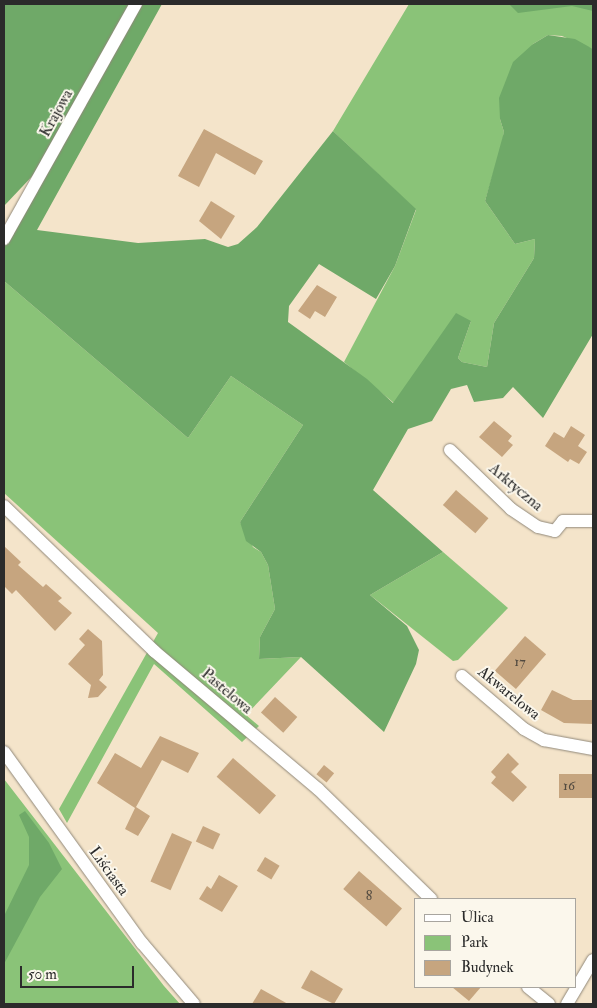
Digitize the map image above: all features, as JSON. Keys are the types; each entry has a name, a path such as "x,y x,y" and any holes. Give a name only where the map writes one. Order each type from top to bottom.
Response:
{"street":[{"name":"Krajowa","path":"4,239 136,4"},
{"name":"Arktyczna","path":"450,450 511,509 538,527 555,532 563,521 593,521"},
{"name":"Pastelowa","path":"4,506 154,651 318,789 430,898"},
{"name":"Akwarelowa","path":"462,676 524,729 544,740 593,749"},
{"name":"Liściasta","path":"4,752 142,943 194,1004"},
{"path":"577,987 593,960"},
{"path":"529,988 549,1004"},
{"path":"567,1004 576,988"}],"green space":[{"path":"4,4 133,4 39,169 4,206"},
{"path":"139,4 162,4 37,230 138,243 205,239 228,247 238,244 257,227 333,131 416,209 395,266 376,299 319,264 289,306 288,322 367,379 393,403 456,313 471,321 458,358 462,362 487,367 494,323 534,258 535,239 515,244 485,201 504,132 500,119 499,98 513,62 533,44 548,35 575,39 593,49 593,334 543,418 513,387 503,398 474,402 467,385 451,389 432,421 408,429 373,490 443,552 370,595 407,626 419,650 416,664 384,732 301,657 259,659 260,637 275,609 268,565 261,552 246,541 240,522 303,425 231,376 188,438 4,281 4,245"},
{"path":"409,4 593,4 593,49 562,36 548,35 533,44 500,119 504,132 502,144 485,201 515,244 535,239 534,258 494,323 487,367 462,362 458,358 471,321 394,403 344,362 395,266 416,210 333,131"},
{"path":"509,4 593,4 593,11 572,6 518,13"},
{"path":"4,281 188,438 231,376 303,425 240,522 253,547 261,552 268,565 275,609 260,637 259,659 301,657 246,715 259,726 242,742 154,664 67,823 59,809 158,633 4,493"},
{"path":"443,552 508,608 458,660 453,661 370,595"},
{"path":"4,779 164,986 180,1004 4,1004"},
{"path":"25,811 49,843 62,869 40,897 4,964 4,916 29,865 29,837 19,815"}],"building":[{"path":"204,129 263,161 255,175 216,153 199,187 178,176"},
{"path":"211,201 235,216 221,239 199,221"},
{"path":"317,285 337,297 325,317 315,311 310,319 298,311"},
{"path":"494,421 512,436 508,441 513,445 502,457 479,437"},
{"path":"571,426 585,435 578,446 587,452 579,464 570,459 568,462 545,446 554,432 564,438"},
{"path":"456,490 488,518 475,533 443,505"},
{"path":"4,546 21,562 18,565 43,587 46,584 62,598 58,601 72,613 55,631 16,590 12,594 4,586"},
{"path":"88,629 102,641 103,675 99,680 107,687 98,697 88,698 91,685 68,664 85,645 79,639"},
{"path":"525,636 546,654 516,689 495,671"},
{"path":"552,690 573,700 593,700 593,724 564,723 541,710"},
{"path":"275,697 297,717 283,733 261,713"},
{"path":"160,736 199,753 188,773 162,760 136,807 150,816 138,836 125,829 135,808 97,783 115,753 141,768"},
{"path":"508,753 519,764 511,772 527,787 513,802 491,783 496,777 491,772"},
{"path":"233,758 276,795 260,814 217,777"},
{"path":"324,765 334,773 327,783 316,774"},
{"path":"559,774 593,774 593,798 559,798"},
{"path":"203,826 220,834 213,849 196,841"},
{"path":"172,833 192,842 171,890 150,881"},
{"path":"265,857 280,866 271,879 257,871"},
{"path":"359,871 402,908 386,927 343,889"},
{"path":"219,875 238,886 222,912 199,899 207,886 211,889"},
{"path":"311,970 343,989 334,1004 301,988"},
{"path":"453,988 480,988 469,1001"},
{"path":"261,989 288,1004 252,1004"}]}
